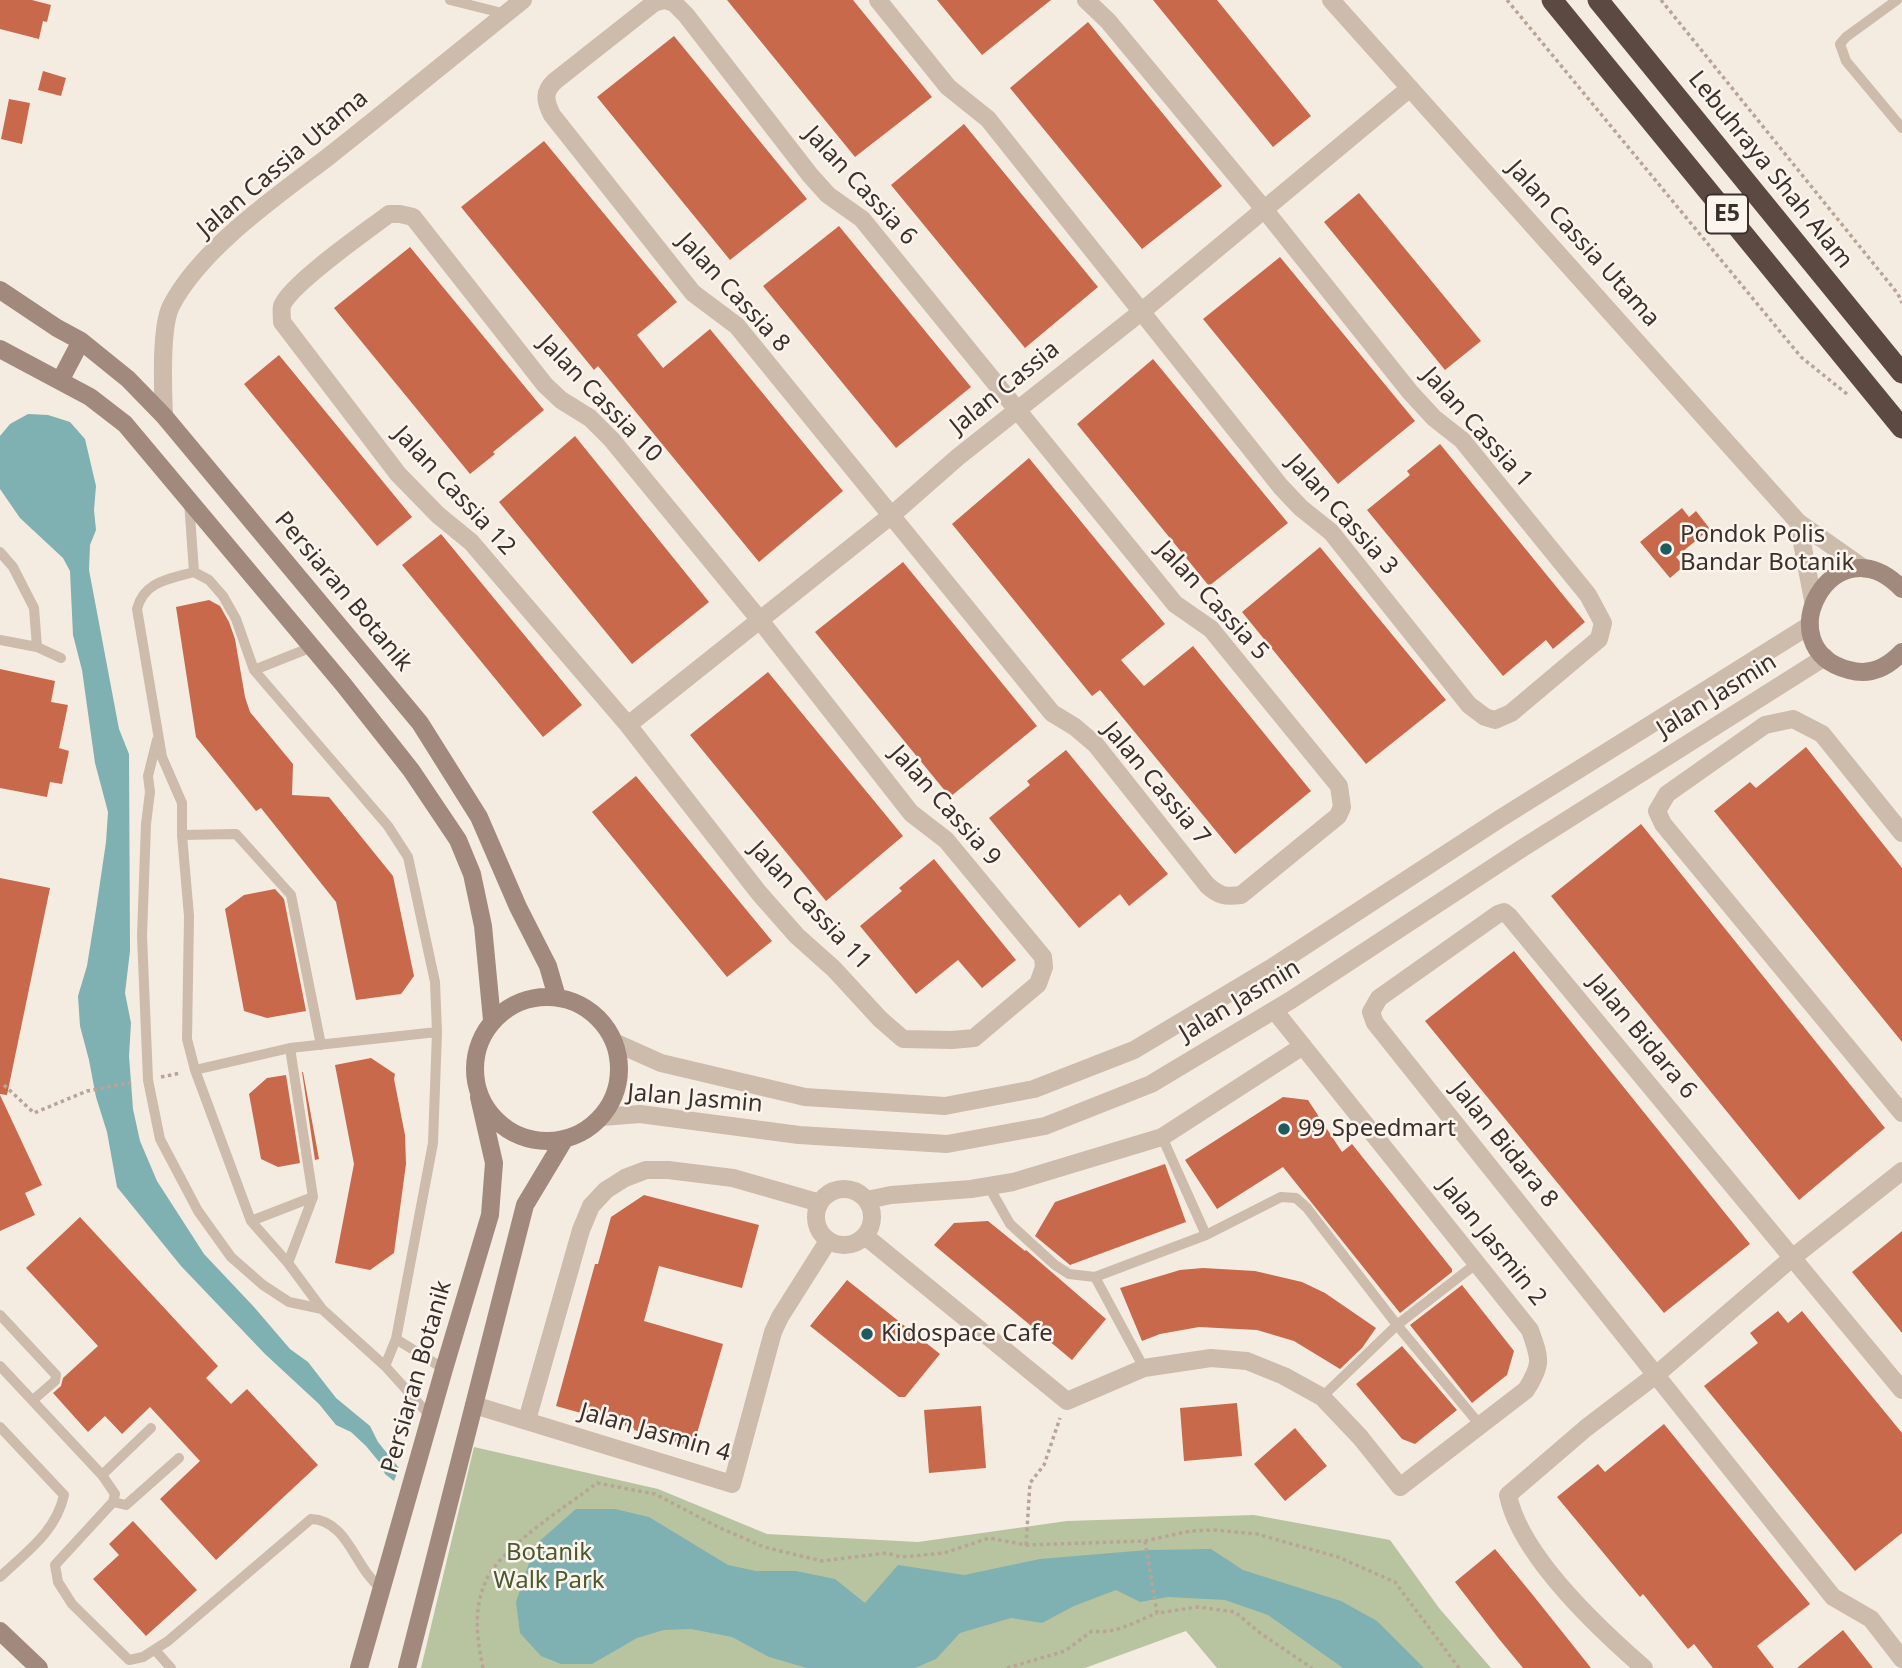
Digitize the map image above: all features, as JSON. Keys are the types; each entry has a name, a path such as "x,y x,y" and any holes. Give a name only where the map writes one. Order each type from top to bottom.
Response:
{"highway":[{"name":"E5","path":"1552,0 1902,428"},
{"name":"Lebuhraya Shah Alam","path":"1598,0 1902,373"}],"main road":[{"name":"Persiaran Botanik","path":"0,290 81,341 128,379 164,416 420,723 479,817 518,907 548,966 557,997"},
{"path":"60,381 81,341"},
{"path":"0,349 90,397 125,424 411,770 458,840 471,874 483,926 492,1020"},
{"path":"1902,589 1880,572 1849,570 1834,576 1822,586 1814,600 1810,625 1812,637 1825,657 1850,671 1879,669 1893,662 1902,652"},
{"path":"1879,669 1902,676"},
{"path":"533,997 557,997 575,1002 592,1012 605,1026 614,1042 620,1068 615,1094 602,1117 585,1131 564,1140 544,1142 524,1138 505,1129 490,1115 479,1097 474,1077 475,1056 481,1037 492,1020 511,1005 533,997"},
{"name":"Persiaran Botanik","path":"359,1668 490,1215 494,1163 479,1097"},
{"path":"407,1668 525,1206 564,1140"},
{"path":"0,1631 39,1668"}],"street":[{"name":"Jalan Cassia Utama","path":"164,416 162,372 170,308 195,269 264,205 523,0"},
{"name":"Jalan Cassia 6","path":"603,43 654,3 664,0 674,3 828,195 862,219 1017,409"},
{"path":"878,0 948,87 988,119 1141,312"},
{"name":"Jalan Cassia 1","path":"1086,0 1108,21 1264,209 1410,392 1434,418 1462,440 1588,595 1603,624 1599,639 1554,679"},
{"name":"Jalan Cassia Utama","path":"1331,0 1798,522 1865,569"},
{"name":"Jalan Cassia 8","path":"603,43 547,88 545,102 552,115 693,293 737,326 892,514"},
{"name":"Jalan Cassia","path":"628,725 892,514 1017,409 1141,312 1410,88"},
{"name":"Jalan Cassia 10","path":"335,254 389,215 413,217 545,385 561,400 590,418 612,440 759,618"},
{"name":"Jalan Cassia 12","path":"335,254 288,296 281,308 282,322 398,474 438,515 471,542 628,725"},
{"name":"Jalan Cassia 3","path":"1141,312 1281,486 1301,508 1331,532 1469,705 1485,717 1495,720 1511,713 1554,679"},
{"name":"Jalan Cassia 5","path":"1017,409 1175,604 1211,629 1339,786 1342,807 1338,816 1289,857"},
{"name":"Jalan Cassia 7","path":"892,514 1052,713 1075,727 1096,745 1216,893 1226,897 1241,895 1289,857"},
{"path":"1798,522 1814,600"},
{"name":"Jalan Cassia 9","path":"759,618 911,813 946,840 1043,957 1044,967 1038,985 994,1023"},
{"name":"Jalan Jasmin","path":"614,1042 661,1063 805,1097 945,1106 1034,1089 1134,1050 1271,968 1501,818 1810,625"},
{"name":"Jalan Jasmin","path":"602,1117 640,1114 799,1135 947,1144 1045,1126 1151,1084 1275,1010 1521,849 1825,657"},
{"path":"1902,833 1822,734 1793,719 1765,725 1667,794 1657,811 1663,824 1902,1113"},
{"name":"Jalan Cassia 11","path":"628,725 758,893 797,936 834,969 880,1019 903,1039 974,1038 994,1023"},
{"name":"Jalan Bidara 6","path":"1436,958 1497,914 1504,912 1509,916 1902,1390"},
{"name":"Jalan Bidara 8","path":"1436,958 1379,998 1371,1012 1375,1024 1833,1597 1871,1619 1902,1659"},
{"name":"Jalan Jasmin 2","path":"1275,1010 1530,1330 1540,1359 1534,1377 1525,1390 1400,1487 1360,1437 1322,1397"},
{"path":"867,1200 891,1195 989,1186 1046,1174 1161,1137 1303,1046"},
{"path":"527,1420 581,1230 591,1206 606,1190 625,1178 646,1170 668,1170 733,1178 820,1203"},
{"path":"1644,1668 1597,1627 1552,1573 1528,1542 1512,1513 1508,1494 1586,1428 1657,1374 1792,1258 1902,1171"},
{"path":"846,1189 855,1191 867,1200 873,1213 872,1223 865,1236 855,1244 846,1246 828,1241 817,1226 816,1217 820,1203 828,1194 846,1189"},
{"path":"865,1236 1067,1401 1144,1368 1211,1359 1247,1361 1284,1376 1322,1397"},
{"name":"Jalan Jasmin 4","path":"474,1405 732,1484 773,1332 828,1241"}],"lane":[{"path":"450,0 506,14"},
{"path":"1897,0 1840,44 1846,61 1902,128"},
{"path":"189,500 194,572"},
{"path":"0,552 13,567 34,608 37,647"},
{"path":"385,1366 396,1339 433,1143 437,1032 435,982 408,857 388,826 254,670 236,619 223,596 209,580 194,572 152,585 140,597 137,609 162,757 182,803 189,916 187,1039 195,1070 251,1221 288,1263 322,1309 385,1366 431,1417"},
{"path":"0,640 37,647 61,658"},
{"path":"254,670 312,647"},
{"path":"159,736 148,775 150,792 146,824 142,936 145,1081 160,1139 198,1211 230,1257 263,1285 289,1302 322,1309"},
{"path":"182,835 236,834 291,895 321,1045"},
{"path":"195,1070 290,1048 437,1032"},
{"path":"288,1263 313,1197 290,1048"},
{"path":"1161,1137 1206,1235"},
{"path":"989,1186 1010,1224 1055,1265 1069,1274 1095,1277 1206,1235 1281,1197 1296,1198 1307,1208 1397,1325 1479,1425"},
{"path":"251,1221 313,1197"},
{"path":"1322,1397 1397,1325 1477,1262"},
{"path":"1095,1277 1144,1368"},
{"path":"0,1315 56,1375 55,1381 33,1400"},
{"path":"396,1339 444,1369"},
{"path":"0,1366 102,1475 115,1494 113,1503 55,1566 58,1582 72,1604 130,1660 143,1657 168,1641 311,1519 324,1519 339,1530 366,1573 382,1590"},
{"path":"0,1427 64,1495 60,1513 45,1535 0,1577"},
{"path":"102,1475 151,1427"},
{"path":"113,1503 126,1505 179,1458"},
{"path":"155,1650 171,1668"},
{"path":"143,1657 151,1668"}],"path":[{"path":"1507,0 1801,357 1853,397"},
{"path":"1661,0 1898,294 1902,303"},
{"path":"4,1085 34,1112 87,1091 195,1070"},
{"path":"1026,1545 1030,1483 1044,1465 1067,1401"},
{"path":"483,1668 476,1634 485,1581 505,1553 597,1483 655,1494 764,1547 822,1561 886,1553 901,1557 944,1553 989,1538 1026,1545 1146,1544 1190,1531 1257,1534 1338,1557 1395,1582 1459,1668"},
{"path":"1146,1544 1157,1613"},
{"path":"1007,1668 1065,1651 1093,1631 1103,1633 1157,1613 1198,1607 1234,1612 1312,1668"}],"green space":[{"name":"Botanik Walk Park","path":"474,1447 658,1489 767,1534 918,1542 1067,1521 1254,1515 1390,1540 1439,1608 1491,1668 1217,1668 1186,1631 1085,1668 421,1668"}],"water":[{"path":"28,414 48,415 70,422 85,439 96,486 96,530 90,545 89,570 119,729 129,754 130,951 125,993 131,1023 129,1056 133,1109 140,1141 157,1181 204,1254 290,1349 308,1362 336,1398 370,1426 378,1442 399,1468 394,1481 385,1474 366,1446 351,1432 336,1425 319,1404 265,1354 181,1266 117,1187 107,1132 80,1026 78,996 87,966 108,812 95,763 82,670 73,635 70,571 63,558 20,518 0,489 0,436 10,424"},
{"path":"576,1509 615,1509 649,1517 728,1565 756,1571 796,1571 835,1579 865,1603 898,1565 964,1575 1040,1559 1148,1550 1211,1549 1243,1570 1341,1601 1377,1621 1424,1668 1343,1668 1268,1615 1225,1600 1168,1597 1140,1602 1116,1590 1074,1606 1042,1623 1011,1618 960,1633 936,1659 915,1668 807,1668 769,1657 732,1637 691,1629 664,1630 637,1638 592,1664 561,1664 541,1656 520,1633 516,1602 535,1545"}],"building":[{"path":"0,0 32,0 51,5 47,22 43,21 39,39 0,29"},
{"path":"727,0 853,0 932,97 855,157"},
{"path":"937,0 1051,0 982,55"},
{"path":"1153,0 1217,0 1311,116 1273,147"},
{"path":"1088,22 1222,186 1142,249 1010,88"},
{"path":"674,36 807,199 730,260 597,97"},
{"path":"43,71 66,78 61,96 38,90"},
{"path":"9,99 30,103 22,144 1,139"},
{"path":"964,124 1098,287 1025,348 891,185"},
{"path":"544,141 677,302 637,335 663,368 710,329 843,491 759,562 598,366 594,370 461,207"},
{"path":"1359,193 1481,341 1445,370 1324,222"},
{"path":"839,226 971,387 896,448 763,286"},
{"path":"410,247 544,410 470,474 334,308"},
{"path":"1280,257 1415,421 1338,484 1203,319"},
{"path":"279,355 412,517 377,546 244,384"},
{"path":"1153,359 1288,523 1209,586 1077,424"},
{"path":"575,436 709,602 632,664 499,502"},
{"path":"1440,444 1585,622 1553,649 1546,640 1503,676 1367,510 1410,475 1407,471"},
{"path":"1029,458 1165,624 1121,660 1144,686 1193,646 1311,791 1235,854 1100,690 1092,696 952,524"},
{"name":"Pondok Polis Bandar Botanik","path":"1682,508 1689,517 1696,511 1710,529 1676,557 1684,566 1670,578 1640,542"},
{"path":"441,534 582,705 543,737 402,565"},
{"path":"1320,547 1446,700 1366,764 1242,612"},
{"path":"903,562 1037,726 950,797 815,632"},
{"path":"209,600 220,606 229,622 250,712 293,764 292,795 329,797 393,876 414,976 401,994 356,1000 336,902 261,808 256,811 196,737 176,607"},
{"path":"0,669 55,681 51,702 68,705 59,748 69,751 62,784 50,782 47,797 0,788"},
{"path":"768,672 903,836 826,901 690,735"},
{"path":"1806,747 1902,868 1902,1042 1714,811 1750,782 1756,788"},
{"path":"1066,750 1168,874 1129,906 1120,894 1079,928 989,818 1030,785 1027,781"},
{"path":"636,776 772,941 727,977 592,812"},
{"path":"1641,824 1885,1128 1799,1200 1551,896"},
{"path":"934,859 1016,960 982,988 958,960 916,994 860,926 902,891 899,888"},
{"path":"0,878 50,888 7,1095 0,1094"},
{"path":"275,889 284,899 306,1011 267,1018 244,1011 225,909 244,895"},
{"path":"1514,951 1750,1244 1664,1313 1425,1021"},
{"path":"371,1058 395,1074 405,1135 406,1164 394,1253 370,1270 335,1263 354,1164 335,1065"},
{"path":"302,1072 319,1159 315,1160"},
{"path":"286,1075 300,1163 278,1167 261,1159 249,1094 267,1078"},
{"path":"0,1095 42,1185 25,1193 35,1215 0,1231"},
{"path":"1283,1097 1308,1100 1342,1152 1352,1144 1452,1269 1452,1272 1400,1313 1283,1167 1217,1209 1185,1160"},
{"path":"1165,1164 1186,1222 1070,1265 1035,1236 1055,1202"},
{"path":"644,1195 759,1225 742,1288 659,1266 644,1321 723,1344 693,1447 556,1406 595,1264 598,1264 611,1217"},
{"path":"80,1217 218,1366 206,1378 231,1404 247,1389 318,1465 216,1560 160,1499 200,1461 150,1407 122,1434 105,1416 88,1432 53,1393 61,1386 63,1378 98,1346 26,1268"},
{"path":"988,1221 1106,1319 1072,1360 934,1245 954,1223"},
{"path":"1902,1231 1902,1333 1852,1272"},
{"path":"1203,1268 1255,1271 1302,1282 1325,1293 1376,1328 1362,1348 1340,1369 1294,1341 1257,1330 1199,1327 1160,1334 1142,1341 1120,1288 1180,1270"},
{"path":"847,1280 940,1354 905,1397 899,1397 810,1326"},
{"path":"1462,1285 1514,1351 1507,1375 1472,1403 1410,1325"},
{"path":"1778,1311 1788,1323 1802,1311 1902,1433 1902,1533 1855,1571 1704,1386 1758,1343 1750,1333"},
{"path":"1402,1346 1457,1410 1415,1444 1402,1439 1356,1384"},
{"path":"1237,1403 1242,1456 1184,1461 1180,1408"},
{"path":"981,1406 986,1468 929,1473 924,1410"},
{"path":"1664,1424 1810,1604 1757,1646 1774,1668 1713,1668 1694,1644 1688,1649 1643,1594 1640,1597 1557,1497 1598,1464 1605,1472"},
{"path":"1295,1428 1327,1466 1285,1501 1254,1464"},
{"path":"133,1521 197,1590 146,1636 93,1579 119,1555 109,1544"},
{"path":"1495,1549 1591,1668 1523,1668 1499,1639 1455,1582"},
{"path":"1843,1630 1873,1668 1797,1668"}],"place":[{"name":"Pondok Polis Bandar Botanik","path":"1666,549"},
{"name":"99 Speedmart","path":"1284,1129"},
{"name":"Kidospace Cafe","path":"867,1334"}]}
